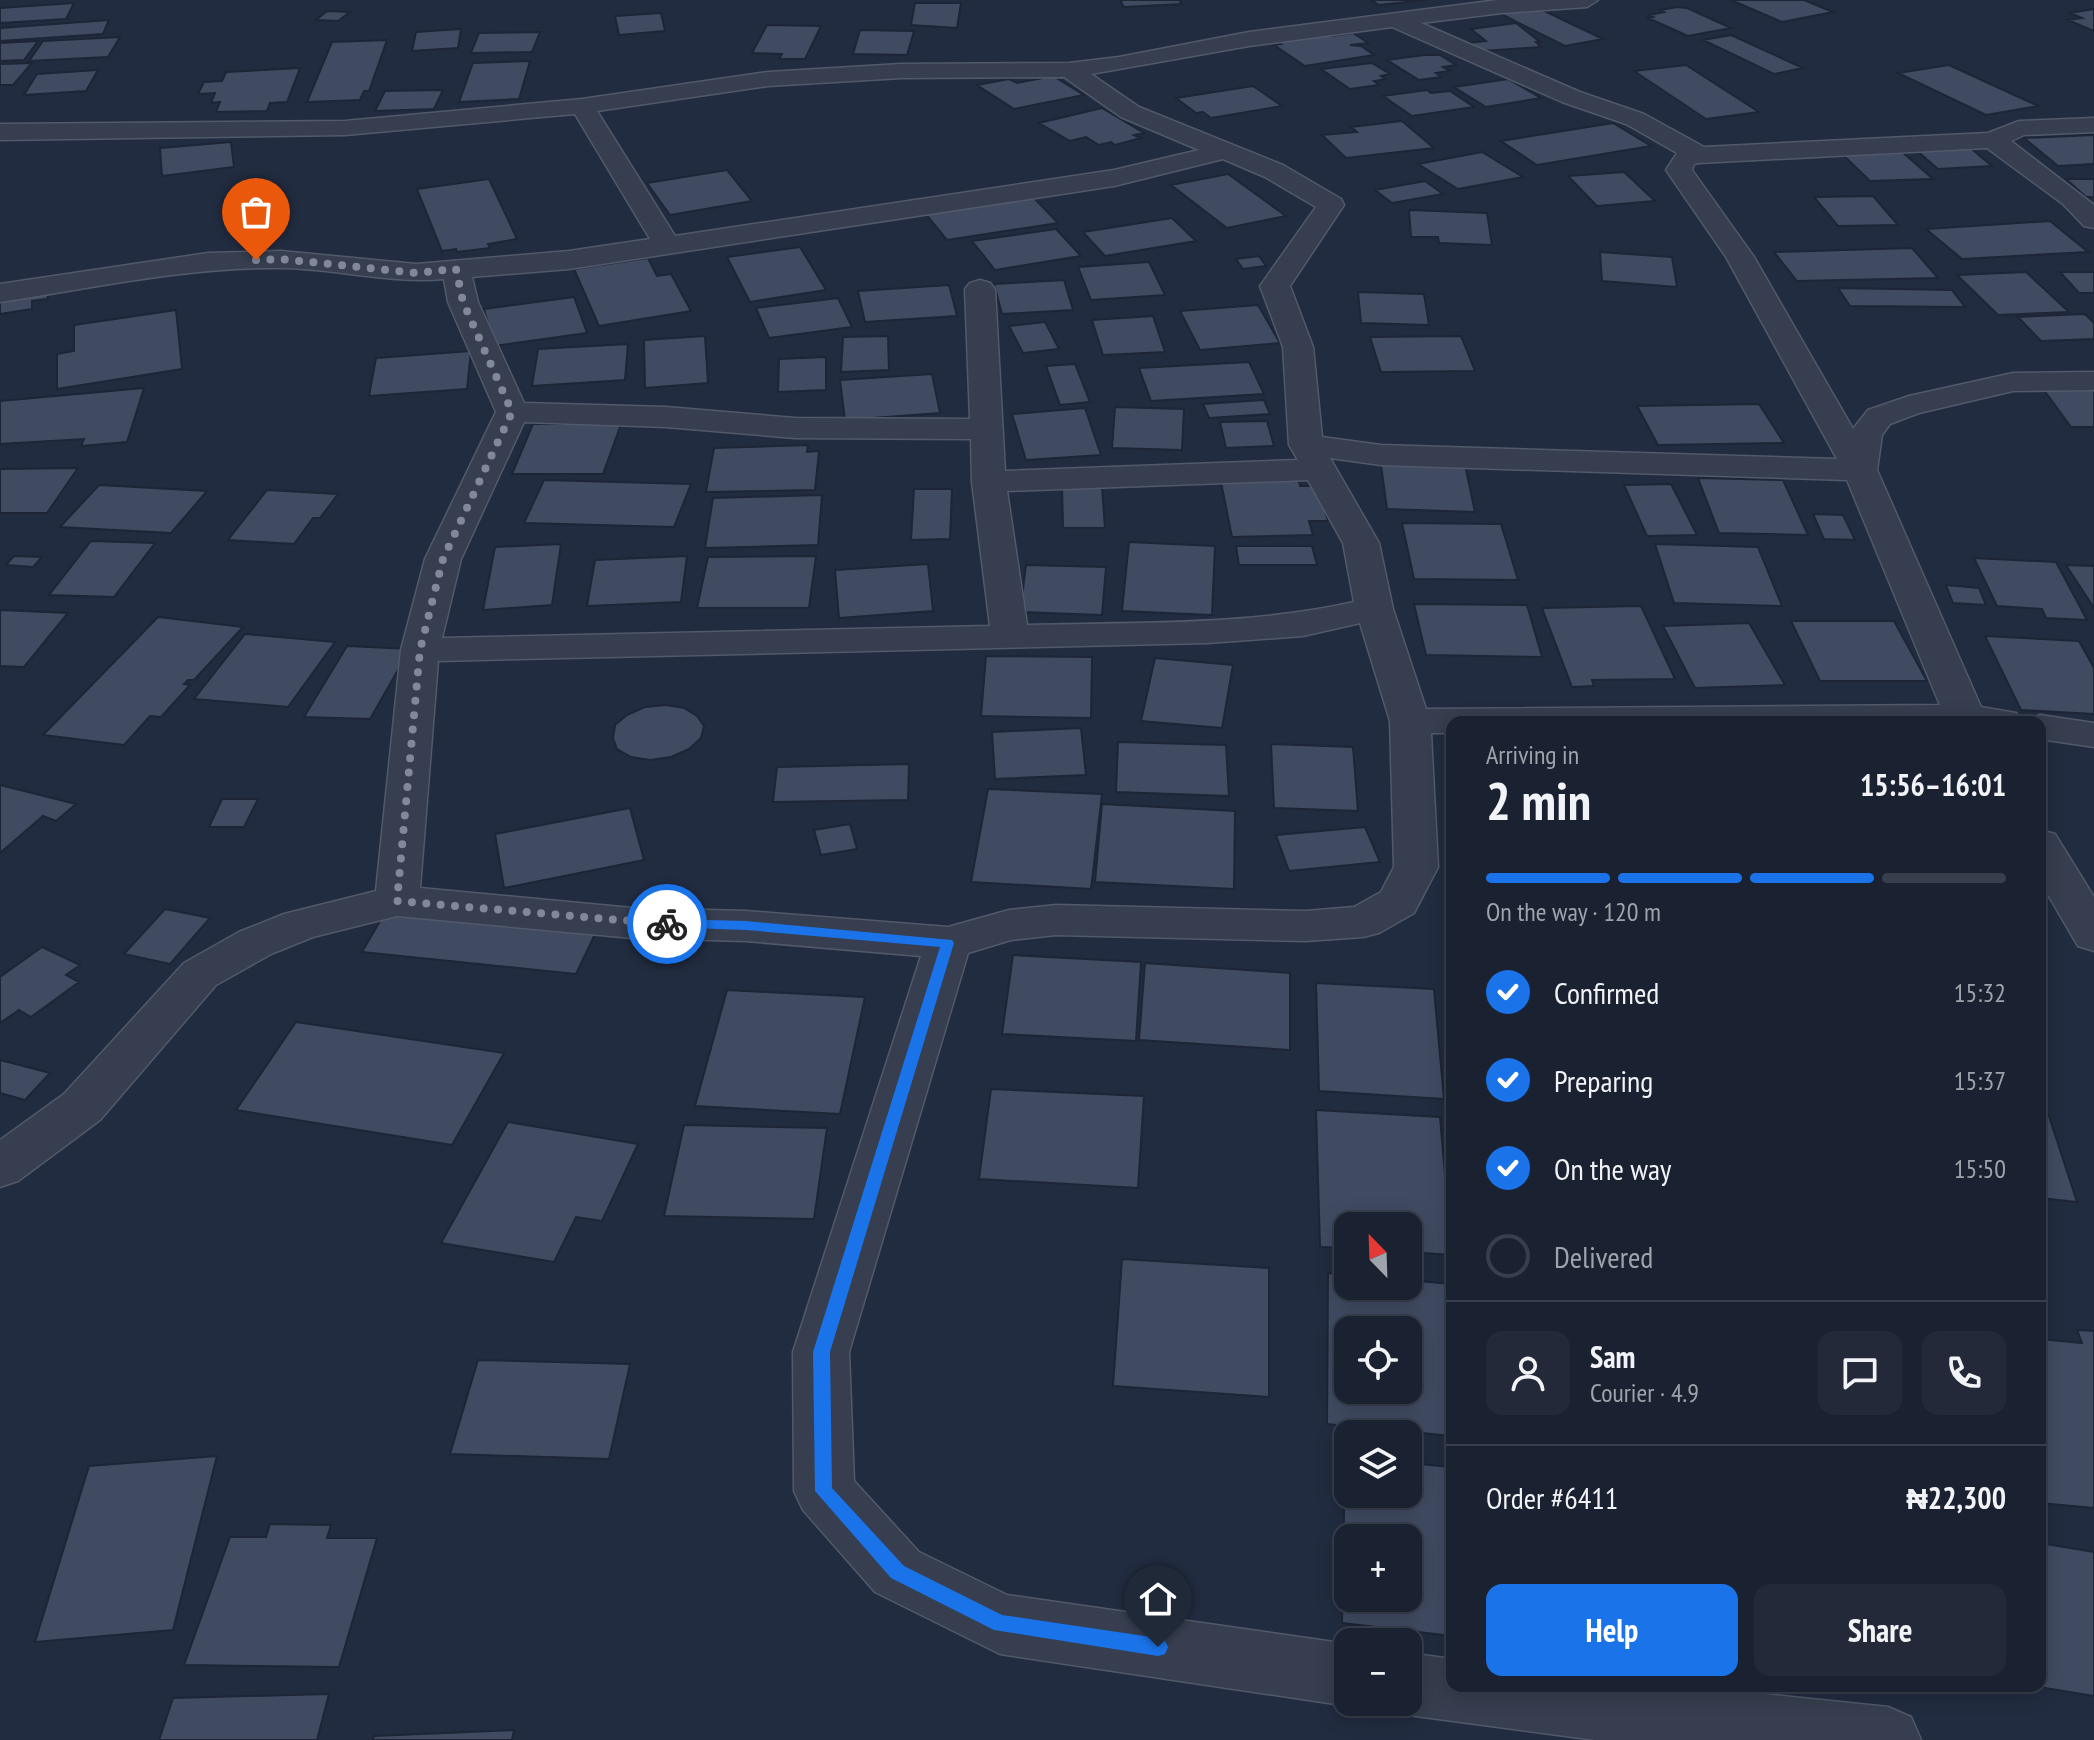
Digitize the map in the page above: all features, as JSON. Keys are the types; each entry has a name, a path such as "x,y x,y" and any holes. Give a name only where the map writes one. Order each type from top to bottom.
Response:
{"street":[{"path":"0,132 345,128 582,106 768,79 901,71 1069,70 1119,64 1249,39 1399,22 1502,6 1587,0"},
{"path":"1399,22 1571,97 1635,119 1699,155"},
{"path":"0,1167 82,1107 200,974 255,943 300,925 397,901 632,923 746,926 948,943 1009,925 1056,920 1306,926 1363,922 1398,902 1416,867 1410,721 1374,609 1361,543 1312,457 1298,347 1275,286 1331,205 1274,171 1130,112 1069,70"},
{"path":"582,106 667,245"},
{"path":"1976,716 1860,470 1740,257 1679,170 1683,159 1699,155 1993,140 2019,128 2094,125"},
{"path":"1993,140 2072,198 2094,220"},
{"path":"0,293 208,262 281,259 416,273 569,260 1114,178 1225,151"},
{"path":"397,901 420,650 443,559 512,412 463,302 456,269"},
{"path":"980,289 984,429 1010,636"},
{"path":"1860,470 1866,434 1879,417 1909,406 2013,382 2094,381"},
{"path":"512,412 666,417 795,428 984,429"},
{"path":"989,482 1312,457 1381,455 1860,470"},
{"path":"420,650 1208,632 1303,625 1374,609"},
{"path":"1410,721 1446,721"},
{"path":"2046,728 2094,735"},
{"path":"2046,854 2094,935"},
{"path":"948,943 821,1352 824,1491 897,1572 1000,1624 1334,1673"},
{"path":"1422,1686 1446,1690"},
{"path":"1462,1692 1888,1740"}],"building":[{"path":"1120,0 1179,0 1182,4 1124,7"},
{"path":"1371,0 1426,0 1379,5"},
{"path":"1731,0 1804,0 1833,12 1782,22"},
{"path":"74,3 66,19 0,23 0,8"},
{"path":"915,3 961,3 957,28 911,25"},
{"path":"1532,5 1603,39 1565,46 1495,11"},
{"path":"1687,8 1731,28 1688,36 1648,18 1653,17 1649,15 1664,12 1660,10"},
{"path":"2094,9 2094,31 2068,20 2082,18 2070,13"},
{"path":"327,11 350,12 338,21 316,20"},
{"path":"661,13 665,31 619,35 615,16"},
{"path":"109,20 103,34 0,41 0,28"},
{"path":"1516,23 1540,42 1536,42 1541,47 1482,51 1468,43 1486,41 1471,29"},
{"path":"767,25 821,26 805,59 779,59 782,54 752,53"},
{"path":"461,29 458,48 412,51 416,32"},
{"path":"860,30 914,31 907,55 853,54"},
{"path":"540,32 532,52 471,53 479,33"},
{"path":"1327,33 1332,36 1353,33 1368,43 1350,45 1361,46 1374,55 1305,66 1274,45 1281,44 1276,40"},
{"path":"1731,35 1803,68 1774,74 1703,40"},
{"path":"120,37 108,57 29,61 43,41"},
{"path":"387,40 369,91 364,91 360,100 307,102 332,42"},
{"path":"38,41 24,60 0,61 0,43"},
{"path":"1440,55 1456,65 1443,67 1450,71 1436,73 1441,77 1419,80 1387,60"},
{"path":"530,61 519,99 459,102 473,63"},
{"path":"32,63 13,85 0,85 0,64"},
{"path":"1372,63 1390,74 1381,76 1386,79 1374,81 1379,85 1350,89 1321,69"},
{"path":"1686,65 1759,112 1706,119 1634,71"},
{"path":"1949,65 2038,106 1986,115 1898,73"},
{"path":"300,68 287,102 270,103 267,111 216,112 220,102 211,103 215,93 198,94 204,82 222,81 226,72"},
{"path":"98,70 86,91 24,95 37,74"},
{"path":"1053,76 1084,95 1014,109 977,85 1009,79 1017,83"},
{"path":"1508,79 1541,98 1486,107 1454,87"},
{"path":"1253,86 1282,106 1211,118 1203,112 1196,113 1176,98"},
{"path":"443,90 434,109 375,111 385,91"},
{"path":"1427,90 1431,93 1450,91 1474,107 1412,116 1383,96"},
{"path":"1102,108 1144,133 1134,135 1141,138 1115,145 1111,142 1099,145 1086,137 1070,141 1039,123"},
{"path":"1402,121 1434,148 1346,158 1322,135 1357,132 1351,127"},
{"path":"1613,123 1651,146 1537,165 1501,141"},
{"path":"2094,135 2094,164 2058,166 2024,138"},
{"path":"231,142 234,167 162,176 160,148"},
{"path":"1968,146 1992,166 1938,169 1915,149"},
{"path":"1901,151 1933,179 1870,181 1841,153"},
{"path":"1482,152 1523,177 1458,189 1418,164"},
{"path":"727,170 752,201 670,215 647,183"},
{"path":"1624,172 1655,201 1597,206 1568,176"},
{"path":"1228,174 1286,216 1227,228 1171,185"},
{"path":"489,179 517,239 488,244 490,248 442,251 417,189"},
{"path":"2066,179 2094,179 2094,197 2086,197"},
{"path":"1425,181 1443,194 1392,203 1375,190"},
{"path":"1032,196 1058,223 947,240 924,212"},
{"path":"1873,196 1898,225 1838,226 1814,197"},
{"path":"1409,210 1487,213 1492,245 1439,243 1438,237 1411,237"},
{"path":"1172,218 1196,241 1105,256 1083,232"},
{"path":"2050,221 2088,252 1962,259 1926,229"},
{"path":"1056,229 1081,256 995,270 972,241"},
{"path":"800,247 826,290 750,302 727,257"},
{"path":"1912,248 1938,278 1797,281 1774,252"},
{"path":"1600,252 1672,257 1677,287 1602,281"},
{"path":"1259,256 1266,266 1243,269 1236,259"},
{"path":"648,258 657,276 671,274 691,311 599,326 574,269"},
{"path":"1149,262 1165,295 1091,300 1078,267"},
{"path":"2026,272 2069,312 1998,315 1957,275"},
{"path":"2060,272 2094,272 2094,293 2079,293"},
{"path":"1064,280 1073,310 1002,314 994,284"},
{"path":"949,285 957,316 865,322 858,291"},
{"path":"1838,288 1952,290 1965,307 1850,306"},
{"path":"47,290 48,299 32,301 32,309 0,314 0,297"},
{"path":"1358,292 1424,294 1429,325 1361,323"},
{"path":"574,297 587,333 494,346 484,309"},
{"path":"838,298 852,327 769,338 756,308"},
{"path":"1258,305 1280,343 1200,350 1180,311"},
{"path":"176,310 182,369 57,389 57,354 74,351 74,325"},
{"path":"2085,314 2094,323 2094,339 2041,341 2018,317"},
{"path":"1153,316 1165,352 1103,355 1092,320"},
{"path":"1045,322 1059,349 1023,353 1009,326"},
{"path":"705,336 708,383 645,388 644,340"},
{"path":"888,336 889,370 841,372 843,337"},
{"path":"1461,336 1475,371 1381,372 1370,337"},
{"path":"628,344 625,380 532,386 538,349"},
{"path":"471,351 467,389 369,396 376,358"},
{"path":"826,357 826,390 778,392 779,359"},
{"path":"1249,362 1264,394 1151,401 1139,368"},
{"path":"1075,364 1090,402 1060,405 1046,366"},
{"path":"932,374 940,413 845,420 840,380"},
{"path":"2041,386 2094,387 2094,427 2071,427"},
{"path":"144,388 127,442 81,446 84,439 0,444 0,401"},
{"path":"1264,400 1270,414 1209,418 1203,404"},
{"path":"1759,404 1784,443 1658,445 1637,406"},
{"path":"1115,407 1184,409 1182,450 1112,448"},
{"path":"1085,408 1101,455 1026,460 1012,414"},
{"path":"1267,421 1274,446 1226,448 1220,422"},
{"path":"533,424 621,424 603,474 512,474"},
{"path":"808,445 807,452 819,451 815,490 706,492 714,448"},
{"path":"1380,458 1464,460 1475,512 1387,509"},
{"path":"78,468 47,513 0,513 0,469"},
{"path":"1298,476 1300,486 1318,486 1328,521 1309,521 1313,535 1232,537 1220,477"},
{"path":"1698,478 1783,480 1808,535 1719,533"},
{"path":"544,480 691,484 674,527 524,523"},
{"path":"1671,484 1697,535 1647,536 1624,485"},
{"path":"99,485 207,491 171,533 60,527"},
{"path":"1062,487 1102,487 1105,528 1063,528"},
{"path":"914,489 952,489 950,539 911,540"},
{"path":"267,490 338,494 320,518 313,518 294,544 228,540"},
{"path":"822,495 818,545 705,548 713,498"},
{"path":"1813,514 1843,515 1855,540 1824,539"},
{"path":"1402,523 1501,524 1518,580 1414,579"},
{"path":"91,541 155,543 114,597 49,595"},
{"path":"1129,542 1215,546 1212,615 1122,611"},
{"path":"561,544 552,605 483,610 495,547"},
{"path":"1655,544 1758,547 1782,606 1674,603"},
{"path":"1236,546 1312,546 1317,565 1239,565"},
{"path":"14,556 42,557 33,567 6,565"},
{"path":"687,556 681,602 587,606 595,560"},
{"path":"816,556 809,608 697,608 708,557"},
{"path":"1974,558 2056,562 2087,620 2046,618 2042,609 1997,606"},
{"path":"928,564 933,611 839,618 835,570"},
{"path":"1026,565 1106,567 1102,615 1020,612"},
{"path":"2066,565 2094,566 2094,608"},
{"path":"1946,585 1979,588 1986,605 1953,603"},
{"path":"1414,604 1527,605 1542,657 1426,655"},
{"path":"1641,606 1675,679 1592,680 1594,686 1572,687 1542,608"},
{"path":"0,610 68,613 24,667 0,666"},
{"path":"158,617 243,627 194,680 184,684 190,685 161,717 150,716 124,745 43,735"},
{"path":"1791,621 1894,621 1927,681 1820,681"},
{"path":"1749,623 1785,685 1695,688 1663,626"},
{"path":"245,634 335,642 288,707 194,699"},
{"path":"1985,636 2079,641 2094,668 2094,714 2021,710"},
{"path":"347,646 410,649 370,719 304,717"},
{"path":"986,656 1092,657 1091,718 981,716"},
{"path":"1155,658 1233,665 1222,728 1141,721"},
{"path":"666,705 684,708 697,716 704,726 701,738 689,749 671,757 650,760 631,757 617,749 613,738 615,725 627,715 645,707"},
{"path":"1081,728 1086,775 995,779 992,732"},
{"path":"1118,742 1226,745 1229,796 1116,792"},
{"path":"1271,744 1353,747 1358,811 1274,808"},
{"path":"909,764 908,800 773,802 777,767"},
{"path":"0,785 76,804 56,821 43,816 0,853"},
{"path":"988,789 1102,794 1091,889 971,882"},
{"path":"222,799 258,799 244,827 209,827"},
{"path":"1102,804 1235,811 1234,889 1095,882"},
{"path":"630,808 644,860 504,888 495,834"},
{"path":"850,824 857,849 821,855 814,830"},
{"path":"1365,827 1380,862 1289,871 1276,835"},
{"path":"165,909 210,918 170,964 124,954"},
{"path":"387,909 597,930 576,974 362,952"},
{"path":"42,947 80,965 66,975 79,982 31,1017 19,1010 0,1023 0,977"},
{"path":"1013,955 1141,962 1136,1041 1002,1034"},
{"path":"1145,963 1290,973 1290,1050 1139,1040"},
{"path":"1316,983 1434,989 1444,1099 1319,1091"},
{"path":"727,990 865,997 840,1114 695,1106"},
{"path":"296,1022 504,1053 452,1145 236,1110"},
{"path":"0,1060 50,1073 25,1100 0,1093"},
{"path":"991,1089 1144,1096 1138,1188 979,1179"},
{"path":"2046,1107 2077,1202 2046,1199"},
{"path":"1316,1110 1440,1117 1446,1186 1446,1255 1422,1253 1422,1212 1334,1212 1334,1248 1320,1247"},
{"path":"508,1122 638,1144 602,1221 576,1217 554,1262 441,1243"},
{"path":"684,1125 827,1128 814,1219 664,1216"},
{"path":"1122,1259 1269,1268 1269,1397 1113,1386"},
{"path":"1328,1273 1334,1274 1334,1300 1422,1300 1422,1281 1446,1283 1446,1435 1422,1433 1422,1420 1334,1420 1334,1425 1327,1424"},
{"path":"2077,1330 2094,1331 2094,1508 2046,1504 2046,1340 2082,1343"},
{"path":"478,1360 630,1364 609,1459 450,1454"},
{"path":"217,1456 173,1630 35,1642 89,1466"},
{"path":"1422,1464 1446,1466 1446,1635 1422,1632 1422,1628 1342,1623 1342,1612 1422,1612 1422,1524 1344,1524 1344,1508 1422,1508"},
{"path":"270,1524 331,1525 327,1538 377,1538 339,1667 184,1665 230,1537 266,1537"},
{"path":"2046,1544 2094,1552 2094,1696 2046,1688"},
{"path":"329,1694 317,1740 159,1740 173,1698"},
{"path":"514,1730 512,1740 373,1740 374,1736"}],"way so far":[{"path":"256,260 281,259 416,273 456,269 463,302 512,412 443,559 420,650 397,901 667,924"}],"route":[{"path":"667,924 746,926 948,943 821,1352 824,1491 897,1572 1000,1624 1158,1647"}]}
